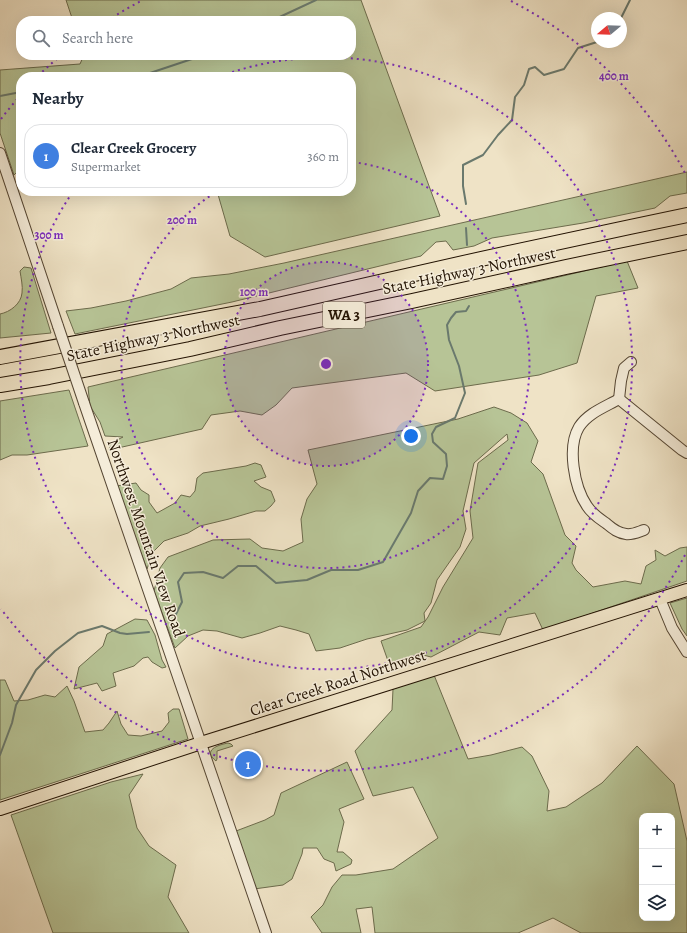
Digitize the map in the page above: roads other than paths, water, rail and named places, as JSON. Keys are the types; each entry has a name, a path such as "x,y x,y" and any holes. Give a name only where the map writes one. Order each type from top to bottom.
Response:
{"highway":[{"name":"State Highway 3 Northwest","path":"0,357 260,310 481,259 687,215"},
{"name":"State Highway 3 Northwest","path":"0,385 49,377 175,352 280,328 428,298 687,242"},
{"path":"0,352 57,347"}],"main road":[{"name":"Clear Creek Road Northwest","path":"0,809 201,743 687,590"}],"street":[{"name":"Northwest Mountain View Road","path":"0,153 266,933"},
{"path":"619,399 624,368 631,362"},
{"path":"619,399 687,453"},
{"path":"619,399 594,412 585,419 579,427 575,436 573,449 573,466 575,477 582,498 587,506 595,515 617,532 631,534 644,530"},
{"path":"660,599 672,628 687,652"}],"waterway":[{"path":"282,16 316,0"},
{"path":"624,12 630,0"},
{"path":"466,204 463,186 463,165 483,155 498,135 512,120 515,97 524,85 529,69 535,67 544,75 564,69 578,48 591,44"},
{"path":"153,72 189,60"},
{"path":"0,96 16,93"},
{"path":"466,228 467,245"},
{"path":"174,623 175,616 182,602 178,582 184,573 203,572 223,578 238,566 256,566 276,583 307,580 331,570 358,570 383,562 411,513 418,491 430,478 443,479 447,466 446,454 433,442 432,434 436,427 455,418 465,393 459,366 449,340 447,325 456,312 466,311 469,306"},
{"path":"0,755 12,723 16,705 36,670 55,651 78,633 102,626 127,634 149,632"}],"place":[{"name":"Clear Creek Grocery","path":"248,764"}]}
